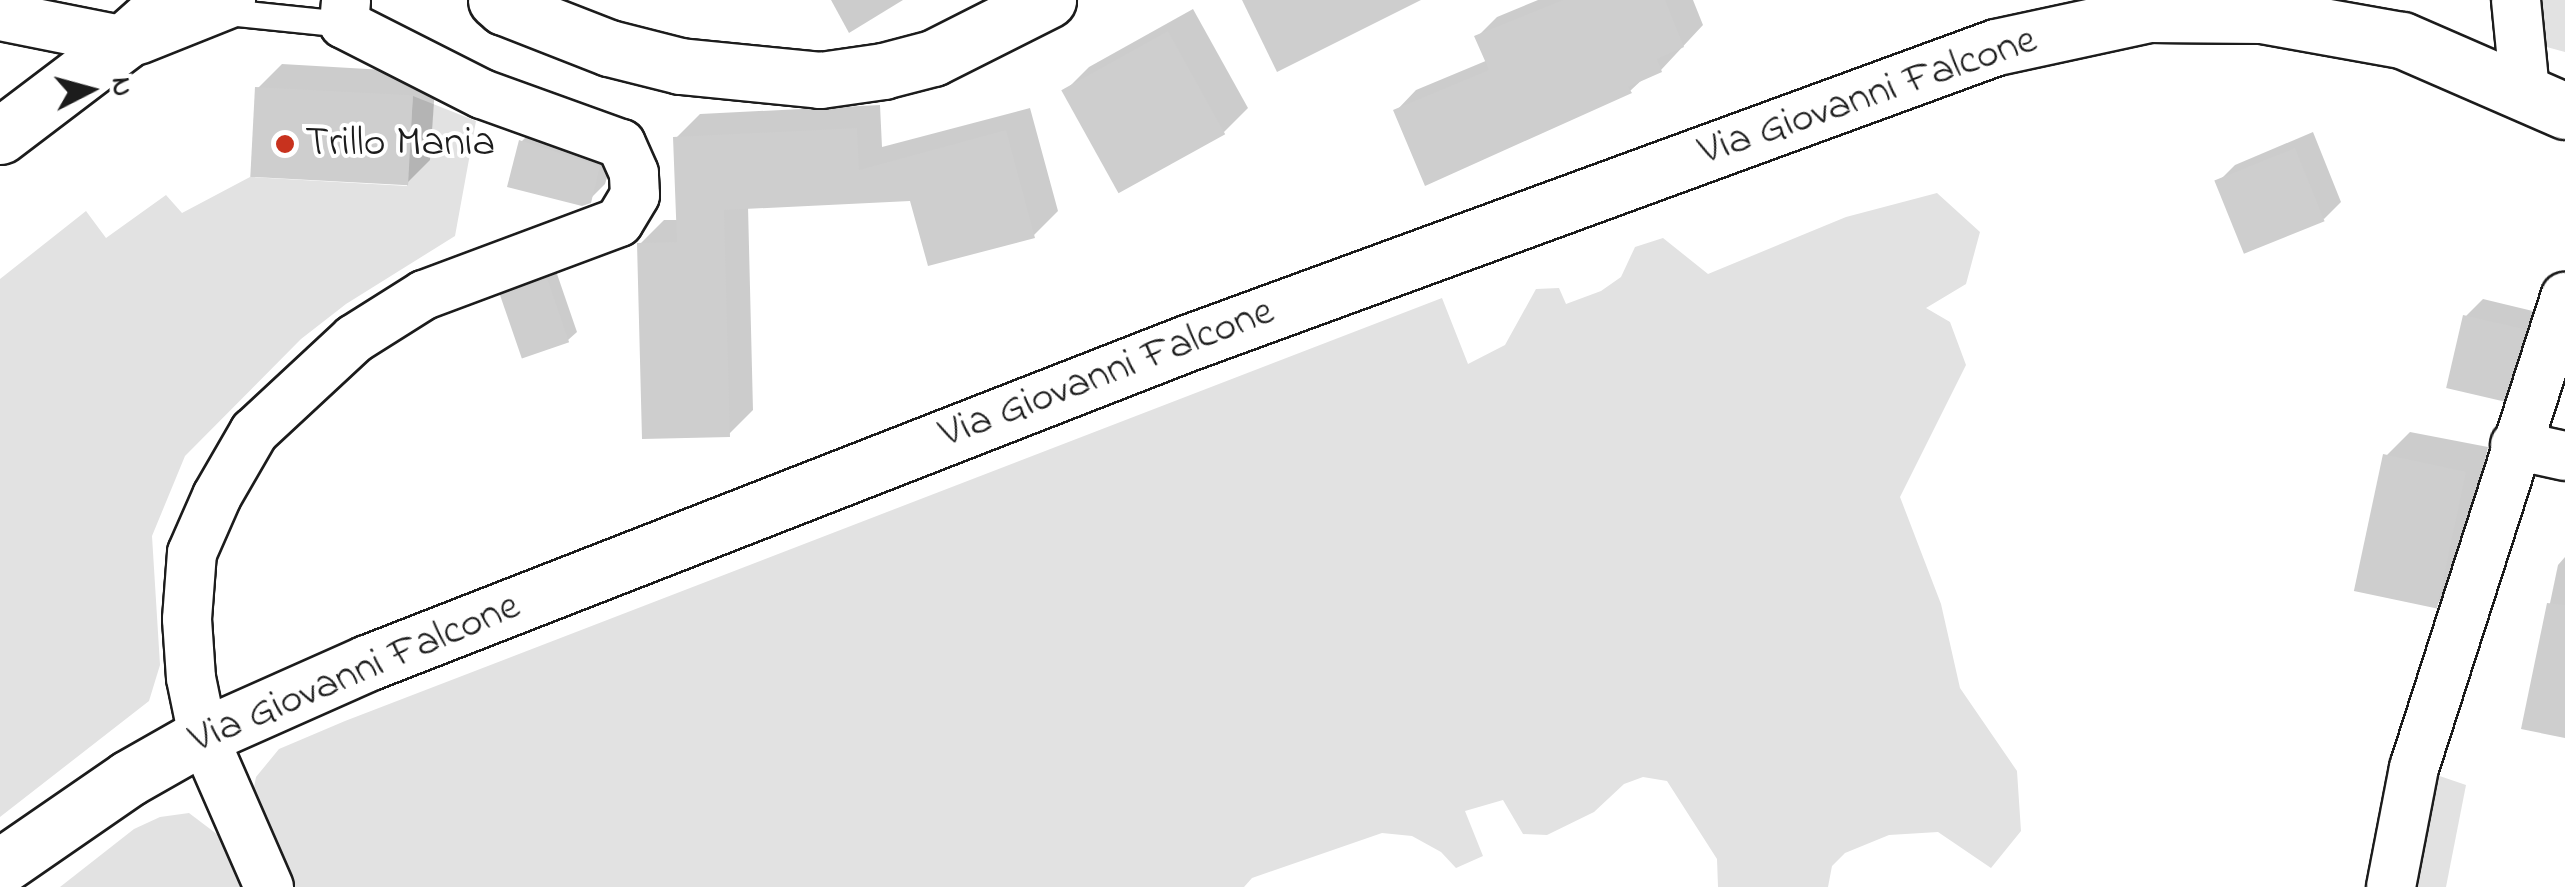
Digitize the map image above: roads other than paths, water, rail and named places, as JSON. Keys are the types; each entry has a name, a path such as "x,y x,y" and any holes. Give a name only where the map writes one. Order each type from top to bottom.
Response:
{"main road":[{"path":"493,2 609,48 680,66 820,80 884,72 933,58 1048,0"},
{"path":"0,136 125,41 200,3"},
{"name":"Via Giovanni Falcone","path":"0,868 129,778 203,736 367,663 791,494 1578,197 1996,47 2150,14 2261,15 2402,40 2545,102"}],"street":[{"path":"2516,0 2545,102"},
{"path":"269,887 203,736 191,678 187,619 192,553 217,496 254,432 354,339 390,314 460,279 619,222 634,195 634,173 621,144 482,94 345,12"},
{"path":"0,16 125,41"},
{"path":"2392,887 2414,768 2565,297"},
{"path":"2515,446 2565,456"}],"lane":[{"path":"200,3 345,12"}],"place":[{"name":"Trillo Mania","path":"285,144"}]}
